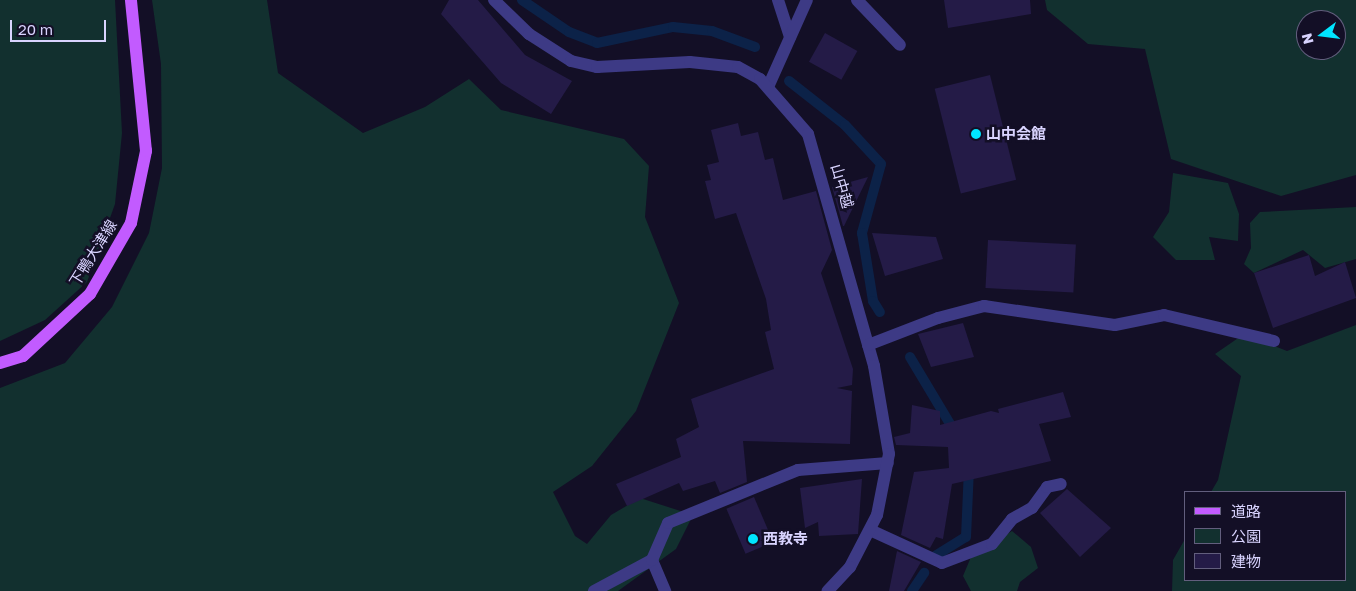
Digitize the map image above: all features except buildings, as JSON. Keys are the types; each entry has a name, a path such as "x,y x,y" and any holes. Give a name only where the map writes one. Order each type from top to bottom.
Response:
{"main road":[{"name":"下鴨大津線","path":"0,363 22,356 90,294 131,223 146,151 131,0"}],"street":[{"name":"山中越","path":"494,0 529,34 571,61 597,67 713,63 738,68 768,86 794,113 811,141 868,345 886,420 888,463 885,488 870,530 850,567 828,591"},
{"path":"778,0 790,37"},
{"path":"768,86 807,0"},
{"path":"857,0 900,45"},
{"path":"868,345 938,318 984,306 1114,325 1164,315 1274,340"},
{"path":"594,591 652,560 668,523 798,470 888,463"},
{"path":"870,530 942,562 992,544 1012,519 1032,508 1047,487 1060,484"},
{"path":"652,560 665,591"}],"green space":[{"path":"0,0 115,0 122,133 115,204 87,282 45,320 0,341"},
{"path":"152,0 267,0 278,73 363,133 425,107 469,79 501,110 624,139 649,166 645,217 679,303 636,411 592,466 553,492 575,536 587,544 611,515 640,498 693,515 676,549 618,591 0,591 0,388 65,363 112,307 149,233 162,168 161,64"},
{"path":"1045,0 1356,0 1356,175 1281,196 1171,159 1145,49 1088,44 1047,10"},
{"path":"1173,173 1228,183 1239,214 1238,241 1209,237 1215,260 1176,260 1153,237 1169,212"},
{"path":"1356,207 1356,259 1325,268 1303,250 1254,273 1244,264 1251,248 1250,223 1260,212"},
{"path":"1356,325 1356,591 1172,591 1173,560 1184,541 1184,581 1346,581 1346,491 1212,491 1218,480 1241,376 1215,354 1244,334 1287,351"},
{"path":"1012,531 1031,547 1038,568 1020,582 1017,591 971,591 963,576 971,557"}],"waterway":[{"path":"522,0 569,32 597,43 673,27 712,31 755,47"},
{"path":"789,81 845,125 881,164 862,233 873,301 880,312"},
{"path":"910,357 956,434"},
{"path":"935,556 966,537 969,468"},
{"path":"912,591 924,573"}],"place":[{"name":"山中会館","path":"976,134"},
{"name":"西教寺","path":"753,539"}]}
